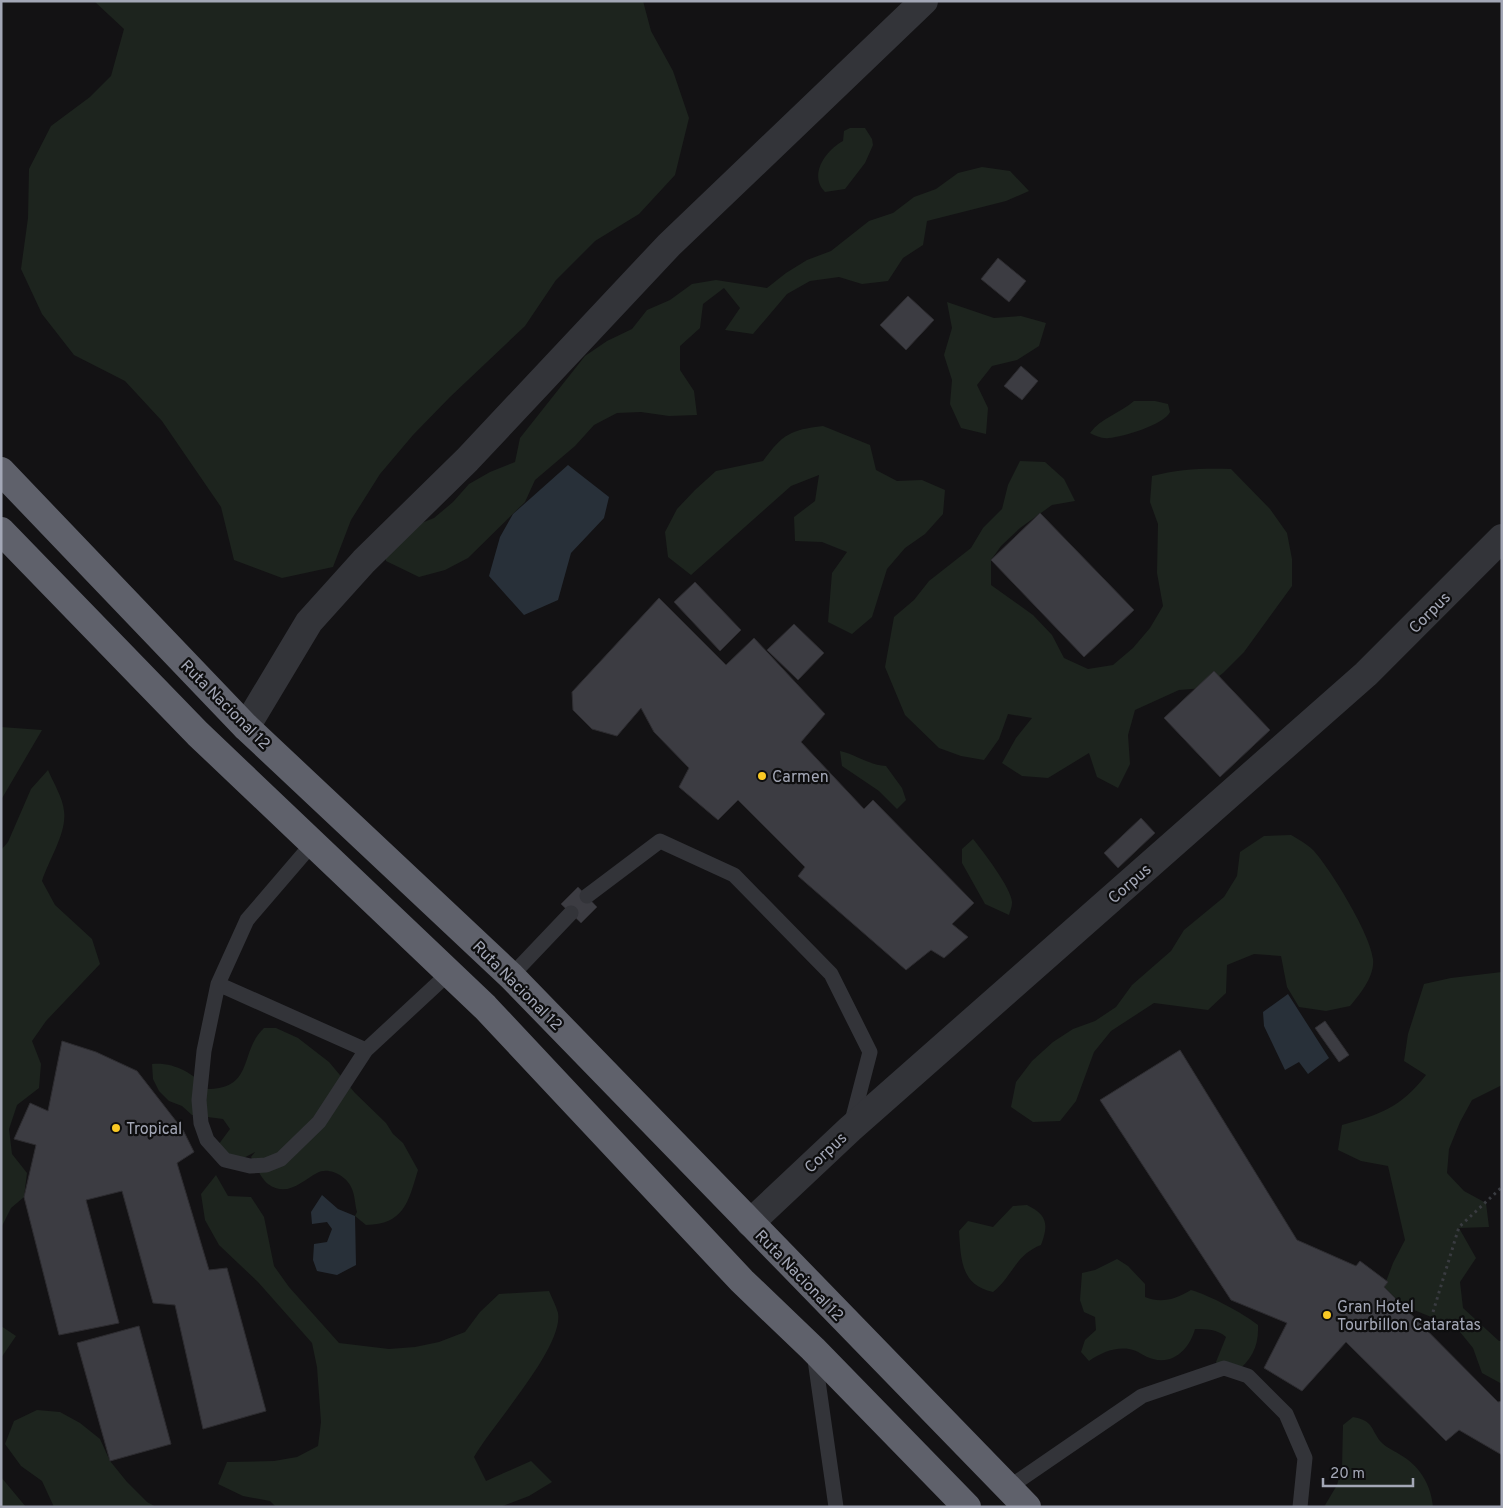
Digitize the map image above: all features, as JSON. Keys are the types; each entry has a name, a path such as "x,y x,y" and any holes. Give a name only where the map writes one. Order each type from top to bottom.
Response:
{"highway":[{"name":"Ruta Nacional 12","path":"1,470 246,727 511,976 1018,1498"},
{"path":"1,531 198,734 485,1007 742,1281 813,1349 967,1507"}],"street":[{"path":"246,727 309,622 364,561 467,460 668,245 924,1"},
{"name":"Corpus","path":"750,1223 850,1129 1366,674 1502,538"}],"lane":[{"path":"587,896 660,841 734,875 831,974 870,1052 850,1129"},
{"path":"313,843 247,920 218,984 204,1051 199,1100 201,1123 207,1140 226,1160 250,1166 266,1165 281,1159 319,1122 366,1050 449,973"},
{"path":"511,976 571,913"},
{"path":"218,984 366,1050"},
{"path":"813,1349 836,1507"},
{"path":"1018,1498 1142,1396 1224,1368 1248,1376 1286,1414 1305,1458 1300,1507"}],"path":[{"path":"1433,1312 1459,1227 1502,1186"}],"shaded area":[{"path":"94,1 643,1 651,31 673,71 689,118 675,175 639,214 595,241 556,280 525,326 413,435 380,474 351,520 333,567 282,578 234,560 221,507 162,421 125,381 74,355 42,314 21,269 28,218 29,169 51,126 90,97 111,76 124,29"},
{"path":"850,128 865,128 872,139 873,145 865,163 845,189 825,192 818,178 821,164 831,150 843,141 844,131"},
{"path":"982,167 1010,171 1029,191 1006,201 927,221 923,245 903,258 888,281 862,284 839,277 810,281 787,294 753,334 725,330 740,308 724,288 703,304 700,328 680,346 680,370 694,391 697,415 669,416 641,412 617,413 594,425 575,446 535,480 525,502 468,558 445,570 419,577 386,561 386,537 434,518 453,502 469,484 490,472 515,462 520,438 585,356 607,341 632,329 647,310 670,300 692,284 716,280 767,288 807,260 831,251 869,221 893,213 914,197 936,189 958,173"},
{"path":"947,302 994,318 1021,316 1046,323 1039,346 1017,360 992,366 977,385 988,408 986,434 961,428 950,404 952,380 944,355 952,328"},
{"path":"1134,401 1155,401 1168,404 1170,412 1167,417 1152,425 1124,435 1104,438 1090,433 1105,419"},
{"path":"823,426 870,445 876,470 897,481 922,480 945,490 943,514 925,534 905,548 887,569 872,617 852,634 828,622 832,573 847,552 822,542 795,541 794,517 815,501 819,475 791,486 691,575 668,557 665,532 677,509 716,471 763,461 776,445 788,435 803,429"},
{"path":"1020,461 1045,462 1064,479 1075,501 1052,505 1020,528 1001,546 991,560 991,585 1033,615 1052,635 1064,658 1088,669 1113,665 1133,648 1150,628 1163,606 1157,573 1158,524 1150,502 1152,476 1192,469 1231,469 1270,509 1287,533 1292,559 1292,586 1244,652 1223,673 1204,688 1179,690 1135,710 1128,735 1130,764 1118,788 1097,777 1089,753 1048,778 1022,776 1002,763 1016,738 1032,718 1008,714 999,739 984,760 961,756 939,748 905,715 885,667 894,617 914,600 929,581 971,548 983,528 1002,509 1008,485"},
{"path":"568,465 609,497 604,518 571,553 558,600 524,615 489,576 500,537 513,514"},
{"path":"1,727 42,730 1,800"},
{"path":"840,751 874,764 886,766 902,788 906,800 897,809 879,791 842,766"},
{"path":"48,770 62,801 64,819 60,837 42,881 55,905 92,939 100,964 46,1021 32,1041 41,1064 39,1088 17,1105 9,1129 12,1154 27,1173 24,1197 11,1208 1,1228 1,850 8,842 31,789"},
{"path":"1291,835 1313,850 1329,871 1349,902 1371,948 1373,959 1372,972 1350,1006 1326,1011 1299,1007 1287,987 1281,956 1254,954 1227,965 1226,993 1208,1010 1154,1003 1111,1031 1094,1052 1076,1101 1060,1121 1033,1122 1011,1107 1016,1082 1032,1061 1053,1042 1073,1029 1095,1021 1116,1007 1132,985 1171,951 1184,930 1224,897 1237,876 1240,852 1264,836"},
{"path":"973,839 1008,889 1012,903 1009,915 985,904 962,863 962,849"},
{"path":"1502,972 1502,1085 1472,1100 1460,1122 1449,1149 1447,1173 1464,1191 1486,1203 1489,1227 1459,1228 1476,1258 1460,1282 1463,1308 1499,1341 1502,1341 1502,1384 1482,1373 1473,1348 1456,1327 1404,1306 1384,1287 1393,1263 1405,1240 1388,1166 1361,1161 1338,1150 1342,1125 1389,1108 1407,1095 1426,1075 1404,1061 1408,1034 1424,984 1451,978"},
{"path":"1288,994 1329,1058 1308,1074 1299,1062 1285,1070 1264,1026 1263,1012"},
{"path":"264,1028 276,1028 298,1038 329,1062 355,1093 386,1123 393,1134 403,1143 418,1170 407,1202 397,1216 379,1224 366,1225 355,1216 357,1212 354,1195 347,1180 332,1172 322,1171 288,1189 275,1188 265,1182 258,1171 251,1157 255,1152 234,1163 213,1152 230,1129 223,1119 192,1115 182,1106 169,1101 159,1091 153,1079 152,1064 168,1065 182,1070 196,1078 207,1089 233,1083 240,1076 256,1037"},
{"path":"216,1175 228,1196 251,1197 264,1217 274,1266 289,1287 339,1343 389,1349 415,1347 439,1342 465,1332 480,1312 499,1294 549,1291 558,1313 557,1328 550,1345 525,1386 474,1457 486,1481 531,1461 552,1482 529,1496 500,1507 276,1507 270,1501 243,1496 218,1484 227,1462 274,1461 297,1457 318,1446 321,1422 317,1367 312,1343 258,1282 219,1245 205,1220 201,1194"},
{"path":"322,1195 338,1209 355,1216 356,1265 337,1275 317,1271 313,1260 314,1244 327,1242 332,1229 327,1222 312,1224 311,1212"},
{"path":"1027,1205 1039,1213 1044,1221 1045,1231 1041,1245 1025,1254 993,1292 982,1288 968,1277 964,1269 959,1231 968,1221 993,1227 1013,1206"},
{"path":"1117,1259 1128,1266 1145,1284 1145,1297 1168,1300 1191,1290 1226,1305 1258,1325 1256,1346 1250,1358 1235,1373 1223,1372 1216,1362 1226,1337 1223,1334 1208,1329 1195,1329 1185,1348 1175,1357 1161,1360 1153,1359 1132,1350 1118,1349 1098,1355 1089,1361 1081,1352 1085,1340 1096,1330 1095,1317 1084,1312 1080,1300 1082,1273 1095,1270"},
{"path":"1,1326 16,1336 1,1358"},
{"path":"37,1410 60,1412 80,1423 100,1439 110,1461 127,1482 147,1502 156,1507 54,1507 42,1481 21,1466 5,1444 14,1421"},
{"path":"1353,1417 1368,1423 1382,1443 1406,1458 1418,1470 1427,1483 1433,1507 1324,1507 1337,1485 1342,1467 1343,1425"},
{"path":"1,1477 26,1507 1,1507"}],"building":[{"path":"998,258 1026,281 1009,302 981,279"},
{"path":"908,296 934,320 906,350 880,325"},
{"path":"1021,366 1038,381 1022,400 1004,386"},
{"path":"1040,513 1134,610 1084,657 991,560"},
{"path":"695,582 741,630 720,651 674,602"},
{"path":"659,598 726,665 754,638 825,714 801,742 864,809 873,800 974,903 952,924 968,937 944,958 931,950 906,970 798,876 805,867 738,800 718,820 679,787 689,768 654,732 641,708 617,736 592,729 573,710 572,692"},
{"path":"794,624 824,653 798,680 767,650"},
{"path":"1214,671 1270,730 1220,777 1164,718"},
{"path":"1141,818 1155,833 1118,868 1104,853"},
{"path":"578,887 597,907 581,923 561,904"},
{"path":"1325,1021 1349,1055 1339,1062 1315,1028"},
{"path":"62,1041 96,1052 137,1071 183,1130 194,1152 177,1163 209,1270 227,1268 266,1411 203,1429 175,1305 153,1303 122,1191 86,1200 119,1323 59,1335 24,1197 36,1145 14,1139 30,1103 48,1111"},
{"path":"1180,1050 1297,1240 1356,1266 1360,1261 1388,1282 1384,1287 1498,1402 1502,1401 1502,1455 1459,1430 1446,1441 1346,1342 1302,1391 1264,1368 1287,1323 1231,1300 1100,1100"},
{"path":"139,1326 171,1444 110,1461 77,1343"}],"place":[{"name":"Carmen","path":"762,776"},
{"name":"Tropical","path":"116,1128"},
{"name":"Gran Hotel Tourbillon Cataratas","path":"1327,1315"}]}
